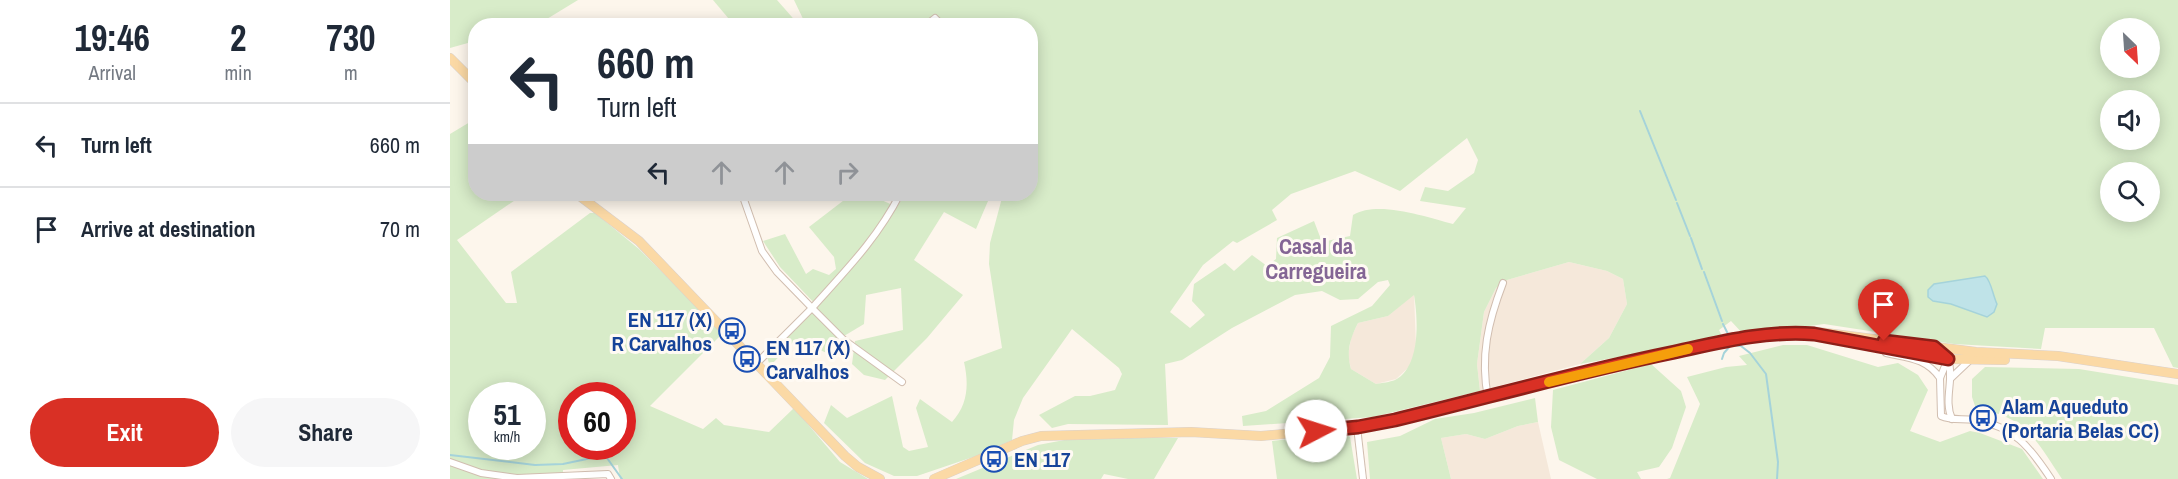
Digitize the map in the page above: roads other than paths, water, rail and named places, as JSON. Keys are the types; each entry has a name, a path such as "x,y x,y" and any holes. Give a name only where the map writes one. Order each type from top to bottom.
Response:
{"main road":[{"path":"450,58 468,76"},
{"path":"586,201 639,241 845,456 858,467 880,479"},
{"path":"1792,332 1948,359 2079,360"},
{"path":"934,479 1022,441 1045,435 1191,432 1261,436 1358,427 1488,398 1673,352 1744,338 1792,332 1831,333 2001,354"},
{"path":"1934,347 1948,359"},
{"path":"1948,359 1959,355 2058,356 2178,374"}],"street":[{"path":"744,201 762,251 777,272 844,340 902,382"},
{"path":"757,363 812,308 875,237 896,201"},
{"path":"1488,398 1484,377 1488,326 1503,284"},
{"path":"1864,344 1882,352 1930,365 1940,378"},
{"path":"1948,359 1940,378 1941,416 1987,422 2007,430 2028,445 2051,479"},
{"path":"1948,359 1951,378 1948,405 1952,419"},
{"path":"1951,378 1971,359"},
{"path":"1358,427 1363,479"},
{"path":"450,462 481,473 517,478 608,474 611,479"}],"water":[{"path":"1985,276 1997,304 1994,312 1987,317 1951,304 1933,301 1928,297 1928,290 1934,284"}],"waterway":[{"path":"1640,111 1676,200"},
{"path":"1677,203 1690,236"},
{"path":"1691,238 1702,269"},
{"path":"1704,272 1722,321"},
{"path":"1723,324 1729,336"},
{"path":"1722,359 1731,345 1741,346 1750,353 1766,374 1778,462 1777,479"},
{"path":"450,455 535,465 563,464 601,456 607,458 622,479"}],"place":[{"name":"EN 117 (X) R Carvalhos","path":"732,331"},
{"name":"EN 117 (X) Carvalhos","path":"747,359"},
{"name":"Alam Aqueduto (Portaria Belas CC)","path":"1983,418"},
{"name":"EN 117","path":"994,459"}],"district":[{"name":"Casal da Carregueira","path":"1316,258"}]}
